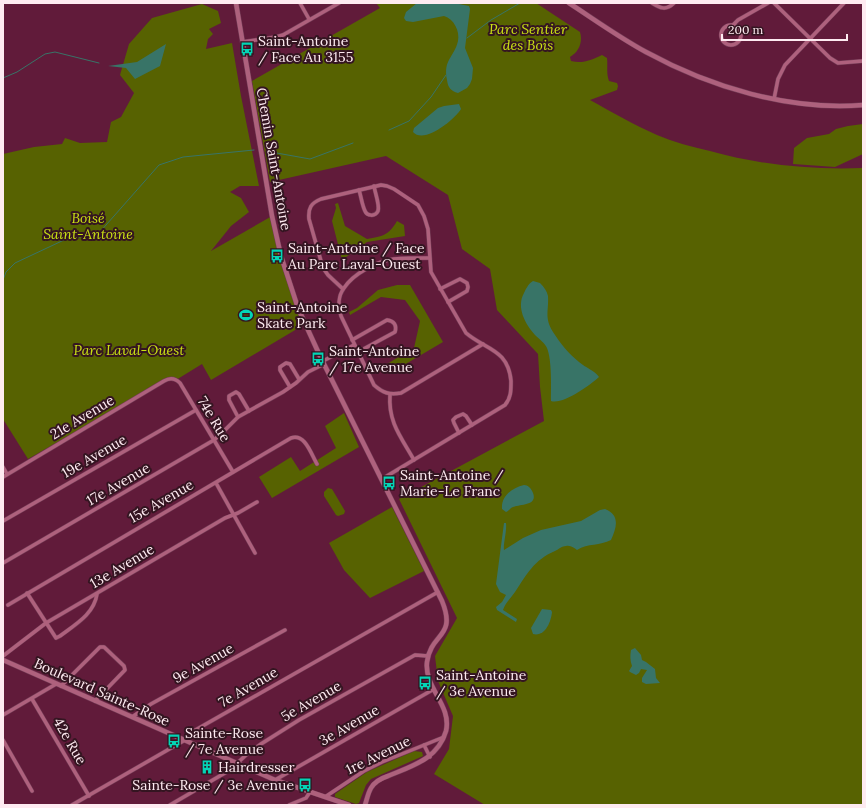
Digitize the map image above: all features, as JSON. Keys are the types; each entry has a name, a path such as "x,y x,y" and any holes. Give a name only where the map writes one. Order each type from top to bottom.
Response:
{"street":[{"name":"Chemin Saint-Antoine","path":"236,3 270,209 281,256 298,308 307,330 446,609 448,617 446,628 433,646 428,656"},
{"path":"300,3 309,19"},
{"path":"242,42 283,35 339,3"},
{"path":"569,3 634,45 675,67 717,84 774,98 813,105 863,105"},
{"path":"652,3 665,9 674,3"},
{"path":"733,25 740,31 740,37 737,42 728,44 723,40 722,34 727,26 733,25 738,20 768,3"},
{"path":"774,3 830,58 838,62 863,60"},
{"path":"774,98 778,79 783,68 843,3"},
{"path":"359,190 365,212 368,215 376,214 378,207 374,186"},
{"path":"343,288 328,275 320,261 308,213 310,206 314,202 374,186 387,186 418,205 424,216 428,229 431,272 440,289 466,333 497,352 506,363 510,378 511,394 505,405 382,479"},
{"path":"429,258 394,259 377,264 358,275 343,288 340,296 339,309 341,316 374,385 381,391 390,395 401,393 483,344"},
{"path":"440,289 460,279 467,283 467,291 448,302"},
{"path":"352,340 387,320 395,323 395,332 358,352"},
{"name":"17e Avenue","path":"3,563 214,440 238,417 290,388 299,379 323,362 354,344"},
{"path":"290,388 280,370 280,367 286,363 290,364 299,379"},
{"name":"74e Rue","path":"174,379 180,383 233,472"},
{"name":"21e Avenue","path":"3,476 164,381 174,379"},
{"path":"238,417 229,400 229,396 236,392 240,394 249,412"},
{"path":"390,395 389,406 393,422 414,460"},
{"name":"19e Avenue","path":"3,521 196,410"},
{"path":"459,433 453,420 456,417 463,414 472,425"},
{"name":"15e Avenue","path":"8,605 294,437 301,438 317,464"},
{"path":"3,467 7,474"},
{"path":"216,483 254,553"},
{"name":"13e Avenue","path":"3,656 46,623 225,518 238,513 257,502"},
{"name":"7e Avenue","path":"72,805 185,740 192,732 438,592"},
{"path":"27,593 56,638 87,615 96,602 97,594"},
{"name":"9e Avenue","path":"132,717 151,704 285,630"},
{"path":"3,716 58,685 100,647 104,647 124,666 125,670 95,701"},
{"name":"5e Avenue","path":"170,805 230,770 246,755 261,744 299,720 415,655 428,656"},
{"path":"365,805 368,794 375,783 382,778 424,761 430,757 444,737 446,729 446,716 441,701 428,674 428,656"},
{"name":"Boulevard Sainte-Rose","path":"4,662 275,780 325,797 338,804 349,805"},
{"name":"3e Avenue","path":"275,780 434,689"},
{"name":"42e Rue","path":"32,699 88,796"},
{"name":"1re Avenue","path":"325,797 364,771 382,762 444,737"},
{"path":"3,740 32,791"},
{"path":"424,745 430,757"},
{"path":"289,805 306,798 310,792"}],"green space":[{"name":"Parc Sentier des Bois","path":"376,3 536,3 580,32 581,43 578,50 570,57 571,61 583,62 602,55 607,58 608,78 609,81 617,83 617,90 590,100 640,127 683,144 748,160 786,166 863,168 863,805 485,805 434,774 449,749 453,716 438,681 435,656 457,618 399,499 544,421 538,354 497,310 490,269 462,249 448,195 386,156 270,182 252,81 380,8"},
{"name":"Boisé Saint-Antoine","path":"202,4 218,11 221,23 209,29 213,34 208,39 206,49 232,43 259,186 240,186 230,192 241,198 249,212 231,226 211,251 272,216 298,308 307,323 211,380 202,364 176,380 170,378 28,459 3,419 3,154 34,147 62,144 65,138 80,143 107,142 111,122 121,117 134,93 120,75 129,44 152,18"},
{"path":"863,124 863,154 835,167 793,164 794,148 807,138 829,134 836,129 848,126"},
{"path":"338,203 345,226 367,239 385,234 391,230 397,221 404,225 405,236 367,242 342,260 332,221 336,208 335,204"},
{"path":"397,285 410,285 443,342 404,365 377,373 375,371 414,348 420,321 405,300 381,297 350,315 349,312 357,308 378,290"},
{"path":"344,413 359,447 272,498 259,477 291,457 300,471 336,448 325,426"},
{"path":"328,488 332,489 345,511 344,514 338,516 336,515 324,496 324,492"},
{"path":"392,507 424,571 370,598 344,570 329,543"},
{"path":"414,751 422,752 423,756 371,779 366,785 359,803 356,804 335,797 335,794 367,772"}],"shaded area":[{"path":"417,3 454,3 469,6 470,9 465,48 473,68 472,79 467,88 458,93 449,87 446,73 446,67 458,41 456,26 451,20 444,16 413,22 406,21 404,18 406,12"},
{"path":"166,44 160,66 135,79 126,68 108,66 137,62"},
{"path":"459,104 461,109 458,113 453,119 439,129 424,135 418,135 413,132 414,128 438,108"},
{"path":"533,281 540,283 547,292 550,327 556,336 572,355 599,377 576,394 562,400 551,401 549,353 545,344 528,326 521,310 522,298 527,287"},
{"path":"524,485 528,486 533,493 533,500 527,504 513,507 506,512 502,509 505,496 515,488"},
{"path":"605,509 613,515 616,522 615,531 611,540 585,546 577,550 571,546 565,546 548,555 536,563 504,607 503,610 517,619 516,622 497,610 496,607 502,602 506,595 500,592 496,584 504,523 506,523 506,526 504,550 523,538 541,530 581,521 600,510"},
{"path":"542,609 551,610 552,612 549,624 541,633 533,634 531,628"},
{"path":"635,648 641,655 642,660 655,669 656,678 660,683 646,684 642,682 642,678 647,670 641,669 636,675 629,671 632,666 630,658 631,650"}],"waterway":[{"path":"467,38 491,20 520,3"},
{"path":"3,78 17,72 45,54 55,52 99,63"},
{"path":"389,130 409,121 431,97 446,75"},
{"path":"271,152 310,159 353,143"},
{"path":"3,280 6,272 15,263 64,240 99,233 159,165 183,157 254,150"}],"place":[{"name":"Saint-Antoine / Face Au 3155","path":"247,49"},
{"name":"Saint-Antoine / Face Au Parc Laval-Ouest","path":"277,256"},
{"name":"Saint-Antoine Skate Park","path":"246,315"},
{"name":"Saint-Antoine / 17e Avenue","path":"318,359"},
{"name":"Saint-Antoine / Marie-Le Franc","path":"389,483"},
{"name":"Saint-Antoine / 3e Avenue","path":"425,683"},
{"name":"Sainte-Rose / 7e Avenue","path":"174,741"},
{"name":"Hairdresser","path":"207,767"},
{"name":"Sainte-Rose / 3e Avenue","path":"305,785"}],"park label":[{"name":"Parc Laval-Ouest","path":"129,350"}]}
